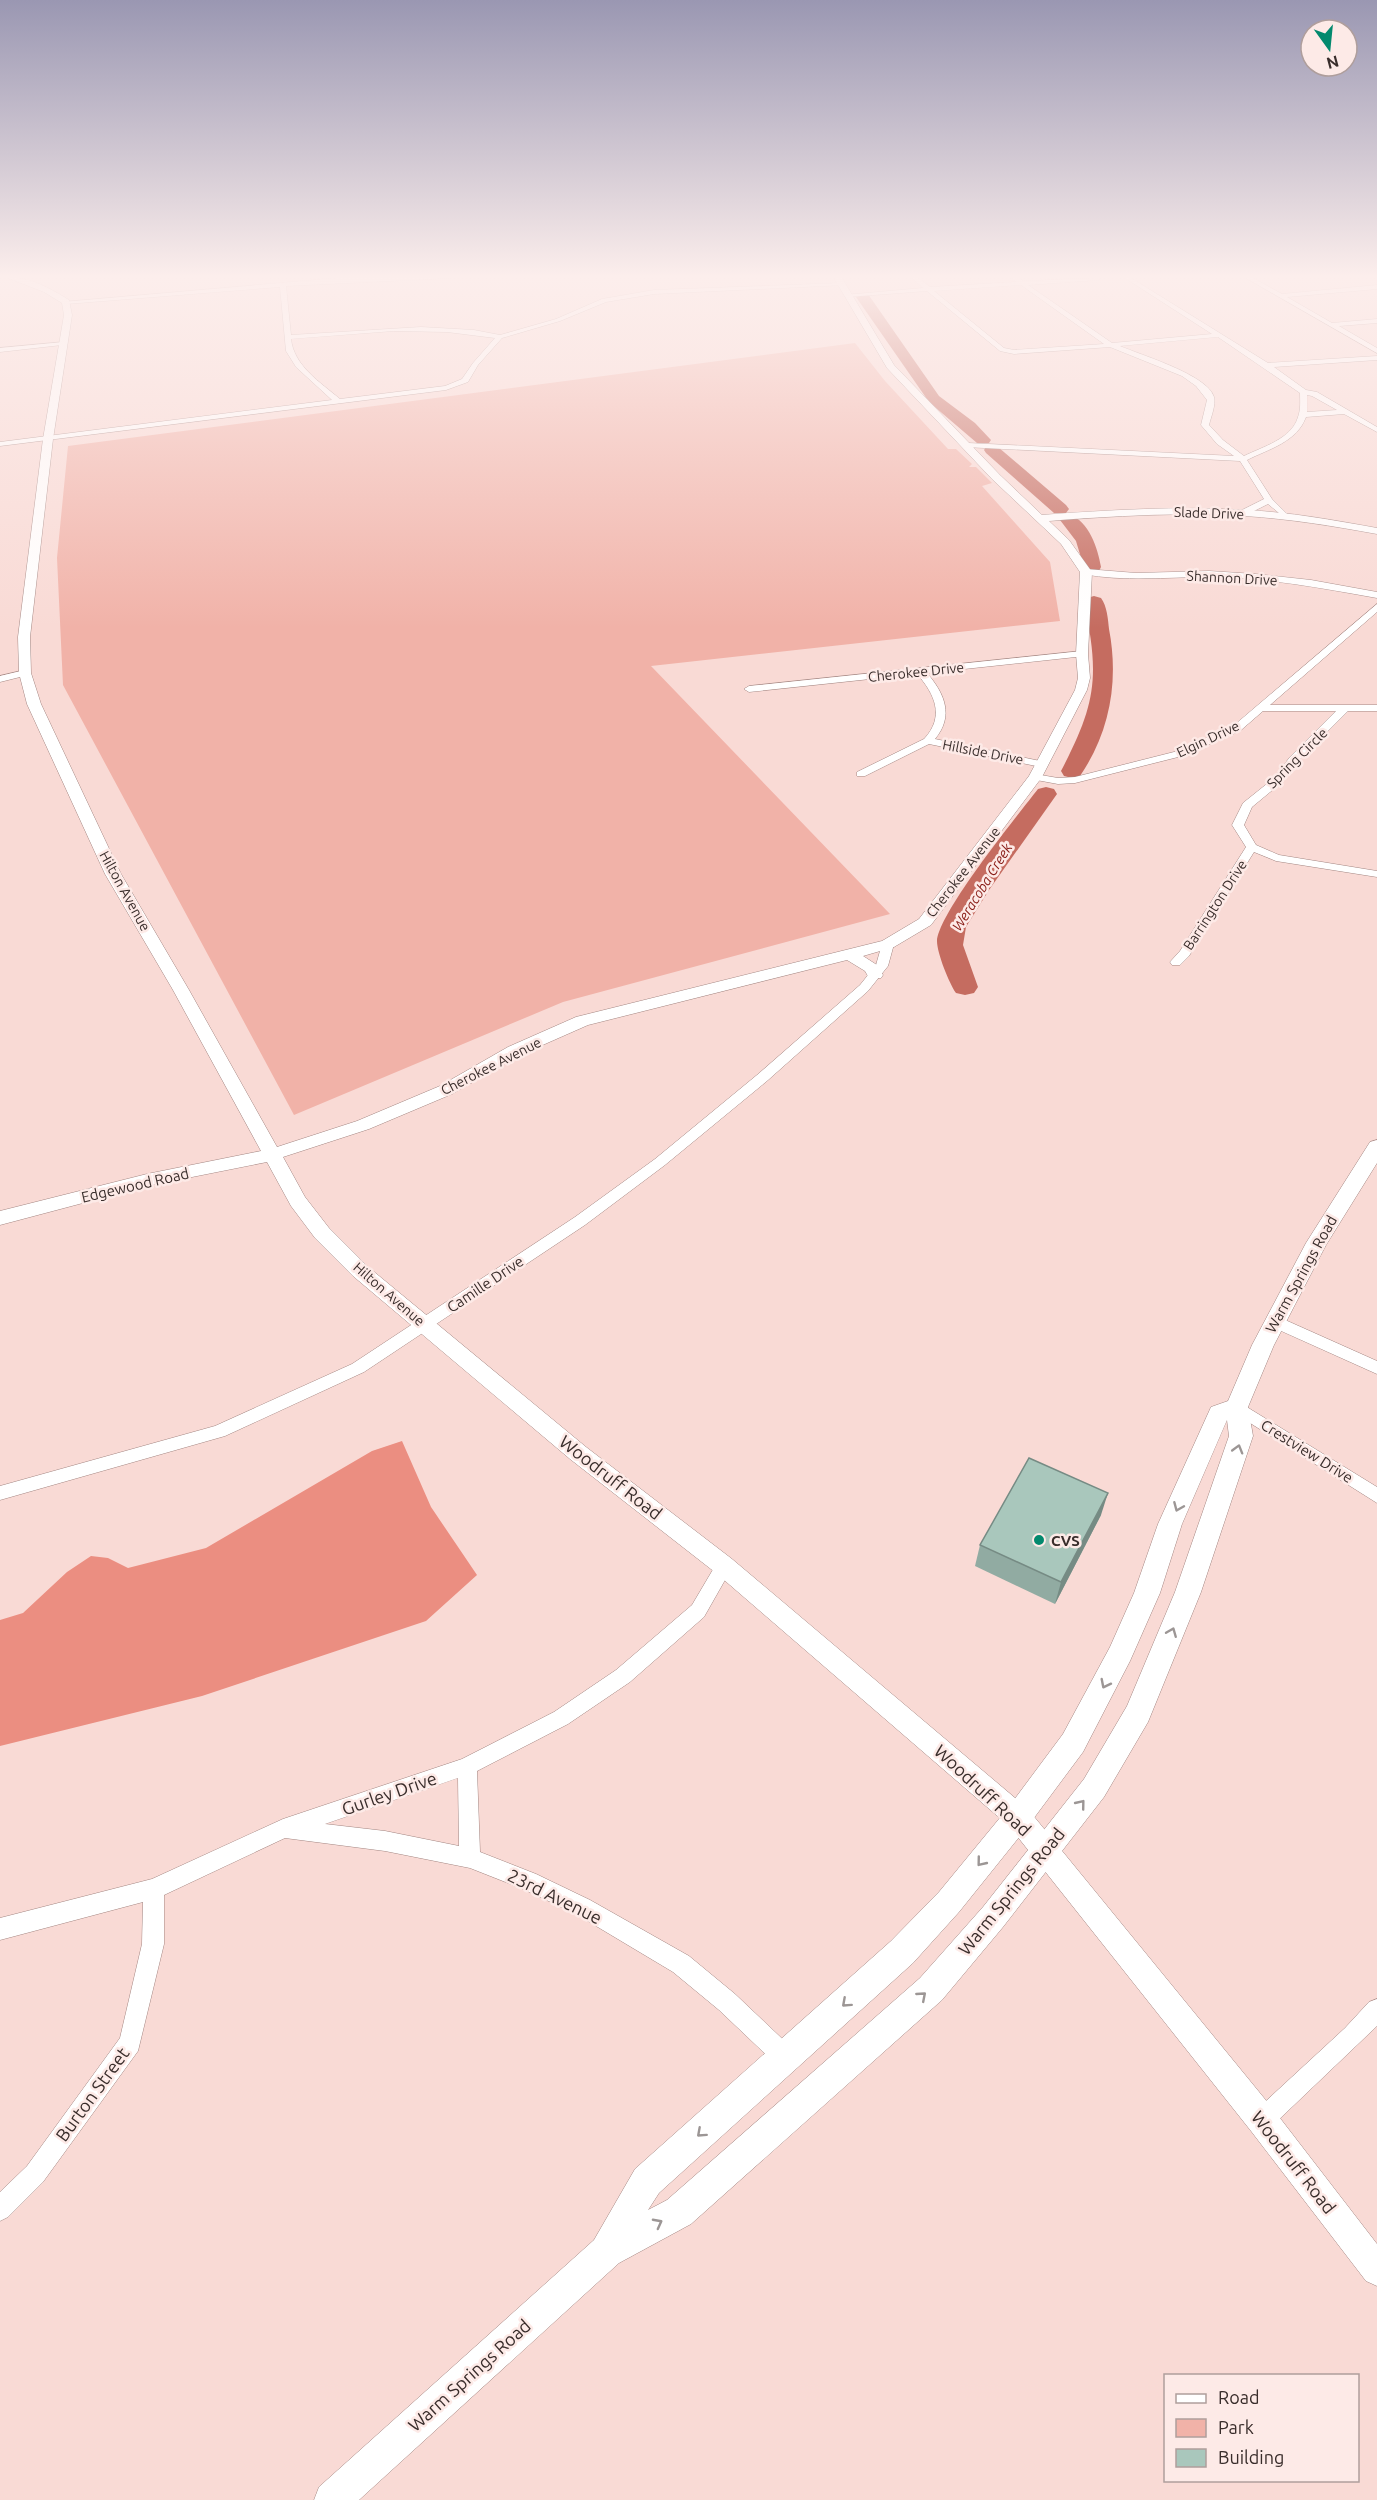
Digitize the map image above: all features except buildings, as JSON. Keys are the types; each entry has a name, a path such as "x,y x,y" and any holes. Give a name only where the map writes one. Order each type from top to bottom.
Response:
{"main road":[{"name":"Warm Springs Road","path":"332,2500 607,2251 679,2212 930,1989 993,1917 1094,1788 1138,1713 1188,1592 1241,1436 1237,1407 1274,1321 1316,1244 1377,1147"},
{"name":"Warm Springs Road","path":"607,2251 647,2181 902,1952 949,1902 1018,1817 1073,1743 1100,1695 1147,1593 1170,1524 1219,1413 1237,1407"}],"street":[{"name":"Hilton Avenue","path":"57,395 48,440 24,637 25,673 34,704 113,874 298,1202 322,1233 360,1271 488,1380 534,1414"},
{"path":"331,395 340,403"},
{"path":"0,444 48,440 399,395"},
{"path":"918,395 996,477 1065,542 1086,572"},
{"path":"1209,395 1211,400 1205,425 1220,442 1243,459 1269,500 1285,516"},
{"path":"968,445 1243,459 1294,432 1303,415 1304,395"},
{"path":"1315,395 1377,430"},
{"path":"1303,415 1345,412"},
{"path":"1243,513 1269,500"},
{"name":"Slade Drive","path":"1040,518 1131,512 1243,513 1285,516 1377,531"},
{"name":"Shannon Drive","path":"1086,572 1136,576 1209,574 1255,576 1311,583 1377,596"},
{"name":"Cherokee Avenue","path":"271,1155 363,1125 446,1090 514,1051 582,1021 850,955 888,944 925,922 1038,771 1061,732 1081,690 1084,678 1082,654 1086,572"},
{"name":"Elgin Drive","path":"1038,771 1058,781 1075,780 1178,754 1236,729 1377,607"},
{"name":"Cherokee Drive","path":"749,689 1082,654"},
{"path":"919,671 932,684 942,717 940,726 928,741"},
{"path":"0,679 25,673"},
{"path":"1260,708 1377,708"},
{"name":"Spring Circle","path":"1252,847 1238,825 1247,805 1277,781 1294,759 1346,708"},
{"name":"Hillside Drive","path":"861,774 928,741 1038,771"},
{"path":"1252,847 1276,858 1377,874"},
{"name":"Barrington Drive","path":"1176,962 1185,953 1252,847"},
{"name":"Camille Drive","path":"0,1493 219,1431 358,1368 580,1221 660,1162 762,1078 864,988 882,966 888,944"},
{"path":"850,955 871,968 875,975"},
{"name":"Edgewood Road","path":"0,1218 147,1180 271,1155"},
{"path":"1274,1321 1377,1368"},
{"name":"Crestview Drive","path":"1237,1407 1377,1496"},
{"name":"Woodruff Road","path":"534,1414 578,1453 724,1566 1018,1817 1262,2120 1377,2270"},
{"name":"Gurley Drive","path":"0,1929 154,1889 283,1829 467,1766 561,1718 623,1676 698,1611 724,1566"},
{"path":"467,1766 470,1858"},
{"name":"23rd Avenue","path":"283,1829 385,1841 470,1858 529,1881 583,1907 681,1964 727,2002 785,2057"},
{"name":"Burton Street","path":"0,2209 35,2174 130,2043 153,1944 154,1889"},
{"path":"1262,2120 1353,2036 1377,2010"}],"green space":[{"path":"460,395 898,395 948,449 956,449 972,464 969,467 976,467 992,483 982,486 1050,562 1060,621 651,666 890,914 563,1002 294,1115 63,685 57,558 68,446"}],"shaded area":[{"path":"402,1441 431,1507 477,1575 426,1621 202,1696 0,1746 0,1620 23,1613 67,1572 91,1556 108,1558 128,1568 206,1548 372,1451"}],"waterway":[{"name":"Weracoba Creek","path":"931,395 983,440"},
{"name":"Weracoba Creek","path":"992,450 1060,509"},
{"name":"Weracoba Creek","path":"1069,520 1085,541 1092,567"},
{"name":"Weracoba Creek","path":"1072,771 1094,727 1103,692 1104,662 1094,602"},
{"name":"Weracoba Creek","path":"965,987 950,945 954,927 976,890 1046,794"}],"place":[{"name":"CVS","path":"1039,1540"}]}
